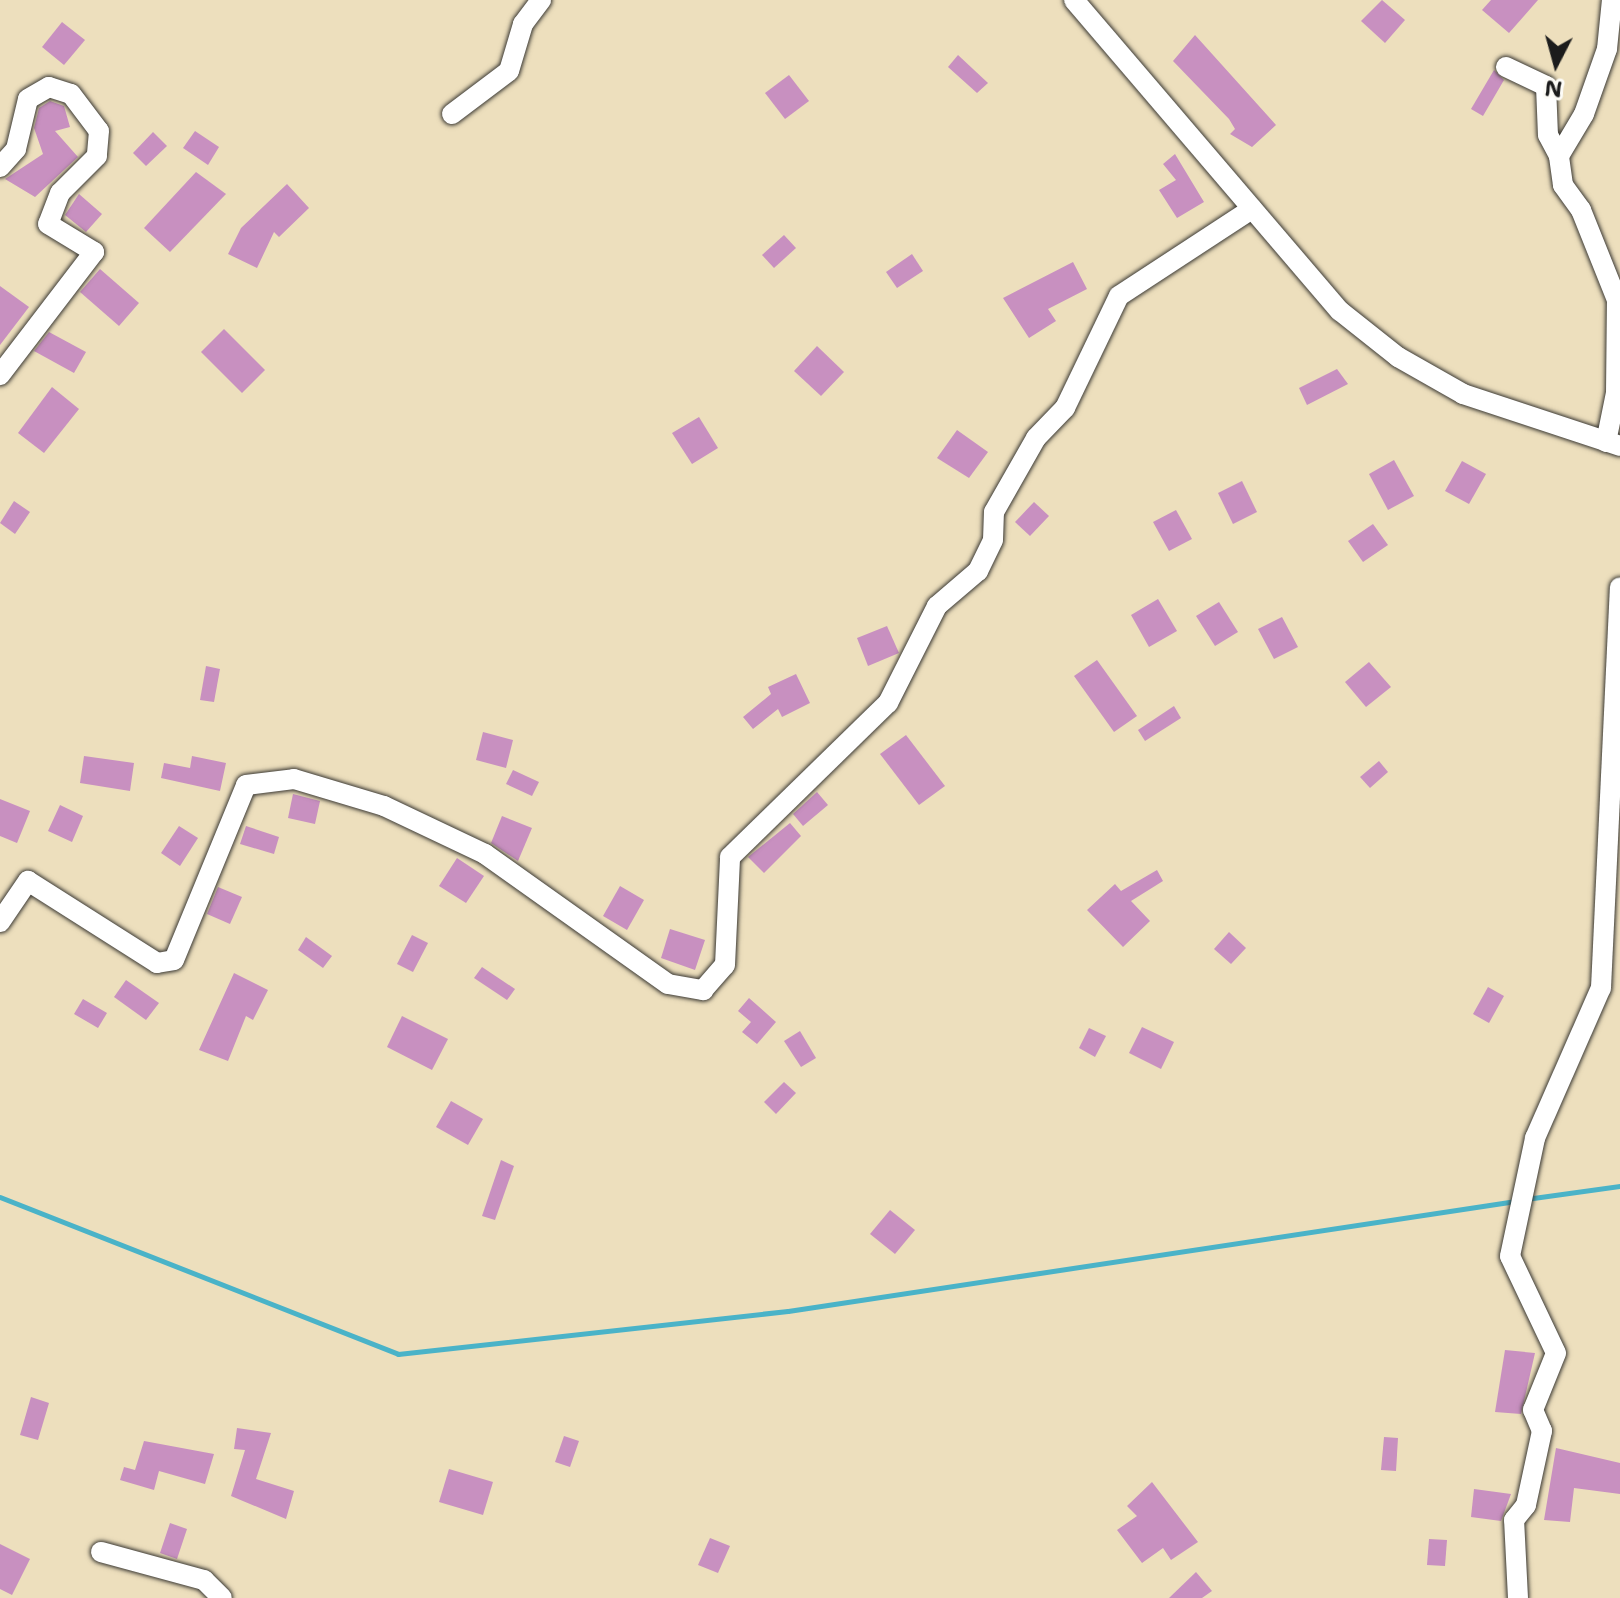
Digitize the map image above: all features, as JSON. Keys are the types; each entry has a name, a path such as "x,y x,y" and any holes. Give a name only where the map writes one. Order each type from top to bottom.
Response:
{"street":[{"path":"452,114 509,71 523,24 541,0"},
{"path":"1074,0 1340,311 1398,357 1463,394 1613,444 1617,300 1581,210 1563,185 1559,156 1548,135 1546,86 1506,67"},
{"path":"1559,156 1584,114 1607,49 1612,0"},
{"path":"0,167 16,149 28,99 49,87 71,94 99,131 97,156 60,193 48,224 94,252 0,375"},
{"path":"0,922 28,881 157,963 174,960 246,785 294,779 384,806 472,847 668,984 703,990 725,965 730,857 888,703 937,606 978,571 993,540 994,512 1036,438 1065,408 1119,296 1252,209"},
{"path":"1518,1598 1514,1520 1526,1505 1542,1431 1533,1410 1556,1353 1510,1256 1535,1138 1601,988 1620,587"},
{"path":"101,1552 204,1580 222,1598"}],"building":[{"path":"1382,0 1405,20 1385,43 1361,21"},
{"path":"1491,0 1538,0 1509,33 1482,10"},
{"path":"62,22 85,40 64,65 42,47"},
{"path":"1195,35 1276,125 1252,147 1230,134 1235,129 1229,119 1173,61"},
{"path":"958,55 988,83 977,93 948,67"},
{"path":"1494,70 1504,80 1483,116 1471,109"},
{"path":"789,75 809,101 785,119 765,93"},
{"path":"50,101 64,106 70,127 55,131 78,157 35,197 5,179 43,154 34,128 39,108"},
{"path":"195,131 219,147 208,165 183,148"},
{"path":"153,132 167,146 146,166 133,153"},
{"path":"1175,154 1204,202 1177,218 1159,190 1176,180 1163,164"},
{"path":"196,172 226,194 170,252 144,228"},
{"path":"287,184 309,208 279,237 274,232 257,268 228,254 241,228"},
{"path":"79,194 102,214 86,232 65,215"},
{"path":"784,235 796,248 774,268 762,255"},
{"path":"912,254 923,271 897,288 886,272"},
{"path":"1073,262 1087,289 1048,309 1056,321 1029,338 1003,298"},
{"path":"100,269 139,303 119,326 80,292"},
{"path":"0,286 29,307 0,345"},
{"path":"224,329 265,370 242,393 201,352"},
{"path":"49,332 86,352 74,373 34,351"},
{"path":"817,346 844,372 821,396 794,371"},
{"path":"1337,369 1348,384 1307,405 1299,388"},
{"path":"52,387 79,409 44,453 18,433"},
{"path":"699,417 718,448 692,464 672,433"},
{"path":"957,430 988,452 969,478 937,458"},
{"path":"1394,460 1414,496 1388,510 1369,474"},
{"path":"1462,461 1486,474 1469,504 1445,491"},
{"path":"1242,481 1257,512 1233,524 1218,493"},
{"path":"14,501 30,512 15,534 0,523"},
{"path":"1034,502 1049,516 1030,536 1015,522"},
{"path":"1176,510 1192,539 1169,551 1153,522"},
{"path":"1373,524 1388,545 1363,562 1348,541"},
{"path":"1158,599 1177,631 1149,647 1131,615"},
{"path":"1219,602 1238,632 1215,646 1196,616"},
{"path":"1282,617 1298,647 1274,659 1258,629"},
{"path":"887,626 899,653 868,666 857,638"},
{"path":"1097,660 1137,716 1114,732 1074,676"},
{"path":"1369,662 1391,687 1366,707 1345,682"},
{"path":"206,666 220,669 214,702 200,700"},
{"path":"796,674 810,703 782,717 778,709 753,729 743,717 771,694 768,687"},
{"path":"1174,706 1181,718 1145,741 1138,730"},
{"path":"483,732 513,740 506,768 476,760"},
{"path":"906,735 945,786 919,805 880,754"},
{"path":"84,756 134,763 130,791 80,783"},
{"path":"192,756 226,763 220,791 161,778 164,763 190,768"},
{"path":"1379,761 1388,772 1370,788 1360,777"},
{"path":"513,770 539,782 532,796 506,784"},
{"path":"817,792 828,805 803,826 793,814"},
{"path":"293,794 320,801 315,824 288,818"},
{"path":"0,799 30,811 17,843 0,836"},
{"path":"60,805 83,816 72,842 48,831"},
{"path":"502,816 532,828 518,861 491,843"},
{"path":"790,823 801,836 764,873 748,857"},
{"path":"179,826 198,838 180,866 161,853"},
{"path":"246,826 279,837 274,854 240,844"},
{"path":"457,858 484,876 466,903 439,886"},
{"path":"1157,870 1163,881 1131,901 1150,921 1123,947 1087,910 1115,884 1121,891"},
{"path":"620,886 644,900 627,930 603,916"},
{"path":"218,887 242,897 230,924 207,914"},
{"path":"670,929 705,940 695,970 661,958"},
{"path":"1229,932 1246,948 1231,964 1214,949"},
{"path":"412,935 428,943 413,972 397,964"},
{"path":"306,937 332,956 323,968 298,950"},
{"path":"482,967 515,989 507,1000 474,978"},
{"path":"234,973 268,990 253,1020 246,1016 228,1061 199,1050"},
{"path":"126,980 159,1003 146,1020 114,997"},
{"path":"1488,987 1504,996 1489,1023 1473,1014"},
{"path":"749,998 776,1022 757,1044 742,1032 751,1022 738,1011"},
{"path":"83,999 107,1013 98,1028 74,1014"},
{"path":"402,1016 448,1039 432,1070 387,1047"},
{"path":"1142,1027 1174,1042 1161,1069 1129,1053"},
{"path":"1089,1028 1106,1036 1095,1057 1079,1048"},
{"path":"800,1031 816,1058 801,1067 784,1041"},
{"path":"784,1082 796,1093 776,1114 764,1102"},
{"path":"451,1101 483,1119 468,1145 436,1127"},
{"path":"501,1160 514,1166 495,1220 482,1216"},
{"path":"890,1210 915,1230 895,1254 870,1234"},
{"path":"1505,1350 1535,1353 1521,1414 1495,1412"},
{"path":"31,1397 49,1403 38,1440 20,1435"},
{"path":"237,1428 271,1433 256,1479 294,1491 286,1519 231,1496 245,1450 234,1449"},
{"path":"564,1436 579,1441 570,1467 555,1462"},
{"path":"1384,1437 1398,1438 1396,1471 1381,1470"},
{"path":"144,1441 214,1454 205,1484 159,1471 154,1490 120,1480 124,1467 135,1470"},
{"path":"1556,1448 1620,1463 1620,1494 1574,1488 1570,1522 1544,1520"},
{"path":"449,1469 493,1482 483,1515 439,1502"},
{"path":"1152,1482 1198,1542 1171,1560 1163,1548 1142,1563 1117,1530 1137,1516 1127,1506"},
{"path":"1474,1489 1511,1494 1501,1521 1471,1517"},
{"path":"170,1523 187,1529 177,1559 160,1553"},
{"path":"710,1538 730,1546 718,1573 698,1565"},
{"path":"1429,1539 1447,1540 1445,1566 1427,1565"},
{"path":"0,1544 30,1559 12,1595 0,1589"},
{"path":"1196,1572 1212,1591 1202,1598 1169,1598"}],"waterway":[{"path":"1526,1199 1620,1186"},
{"path":"0,1197 398,1354 788,1311 1516,1201"}]}
